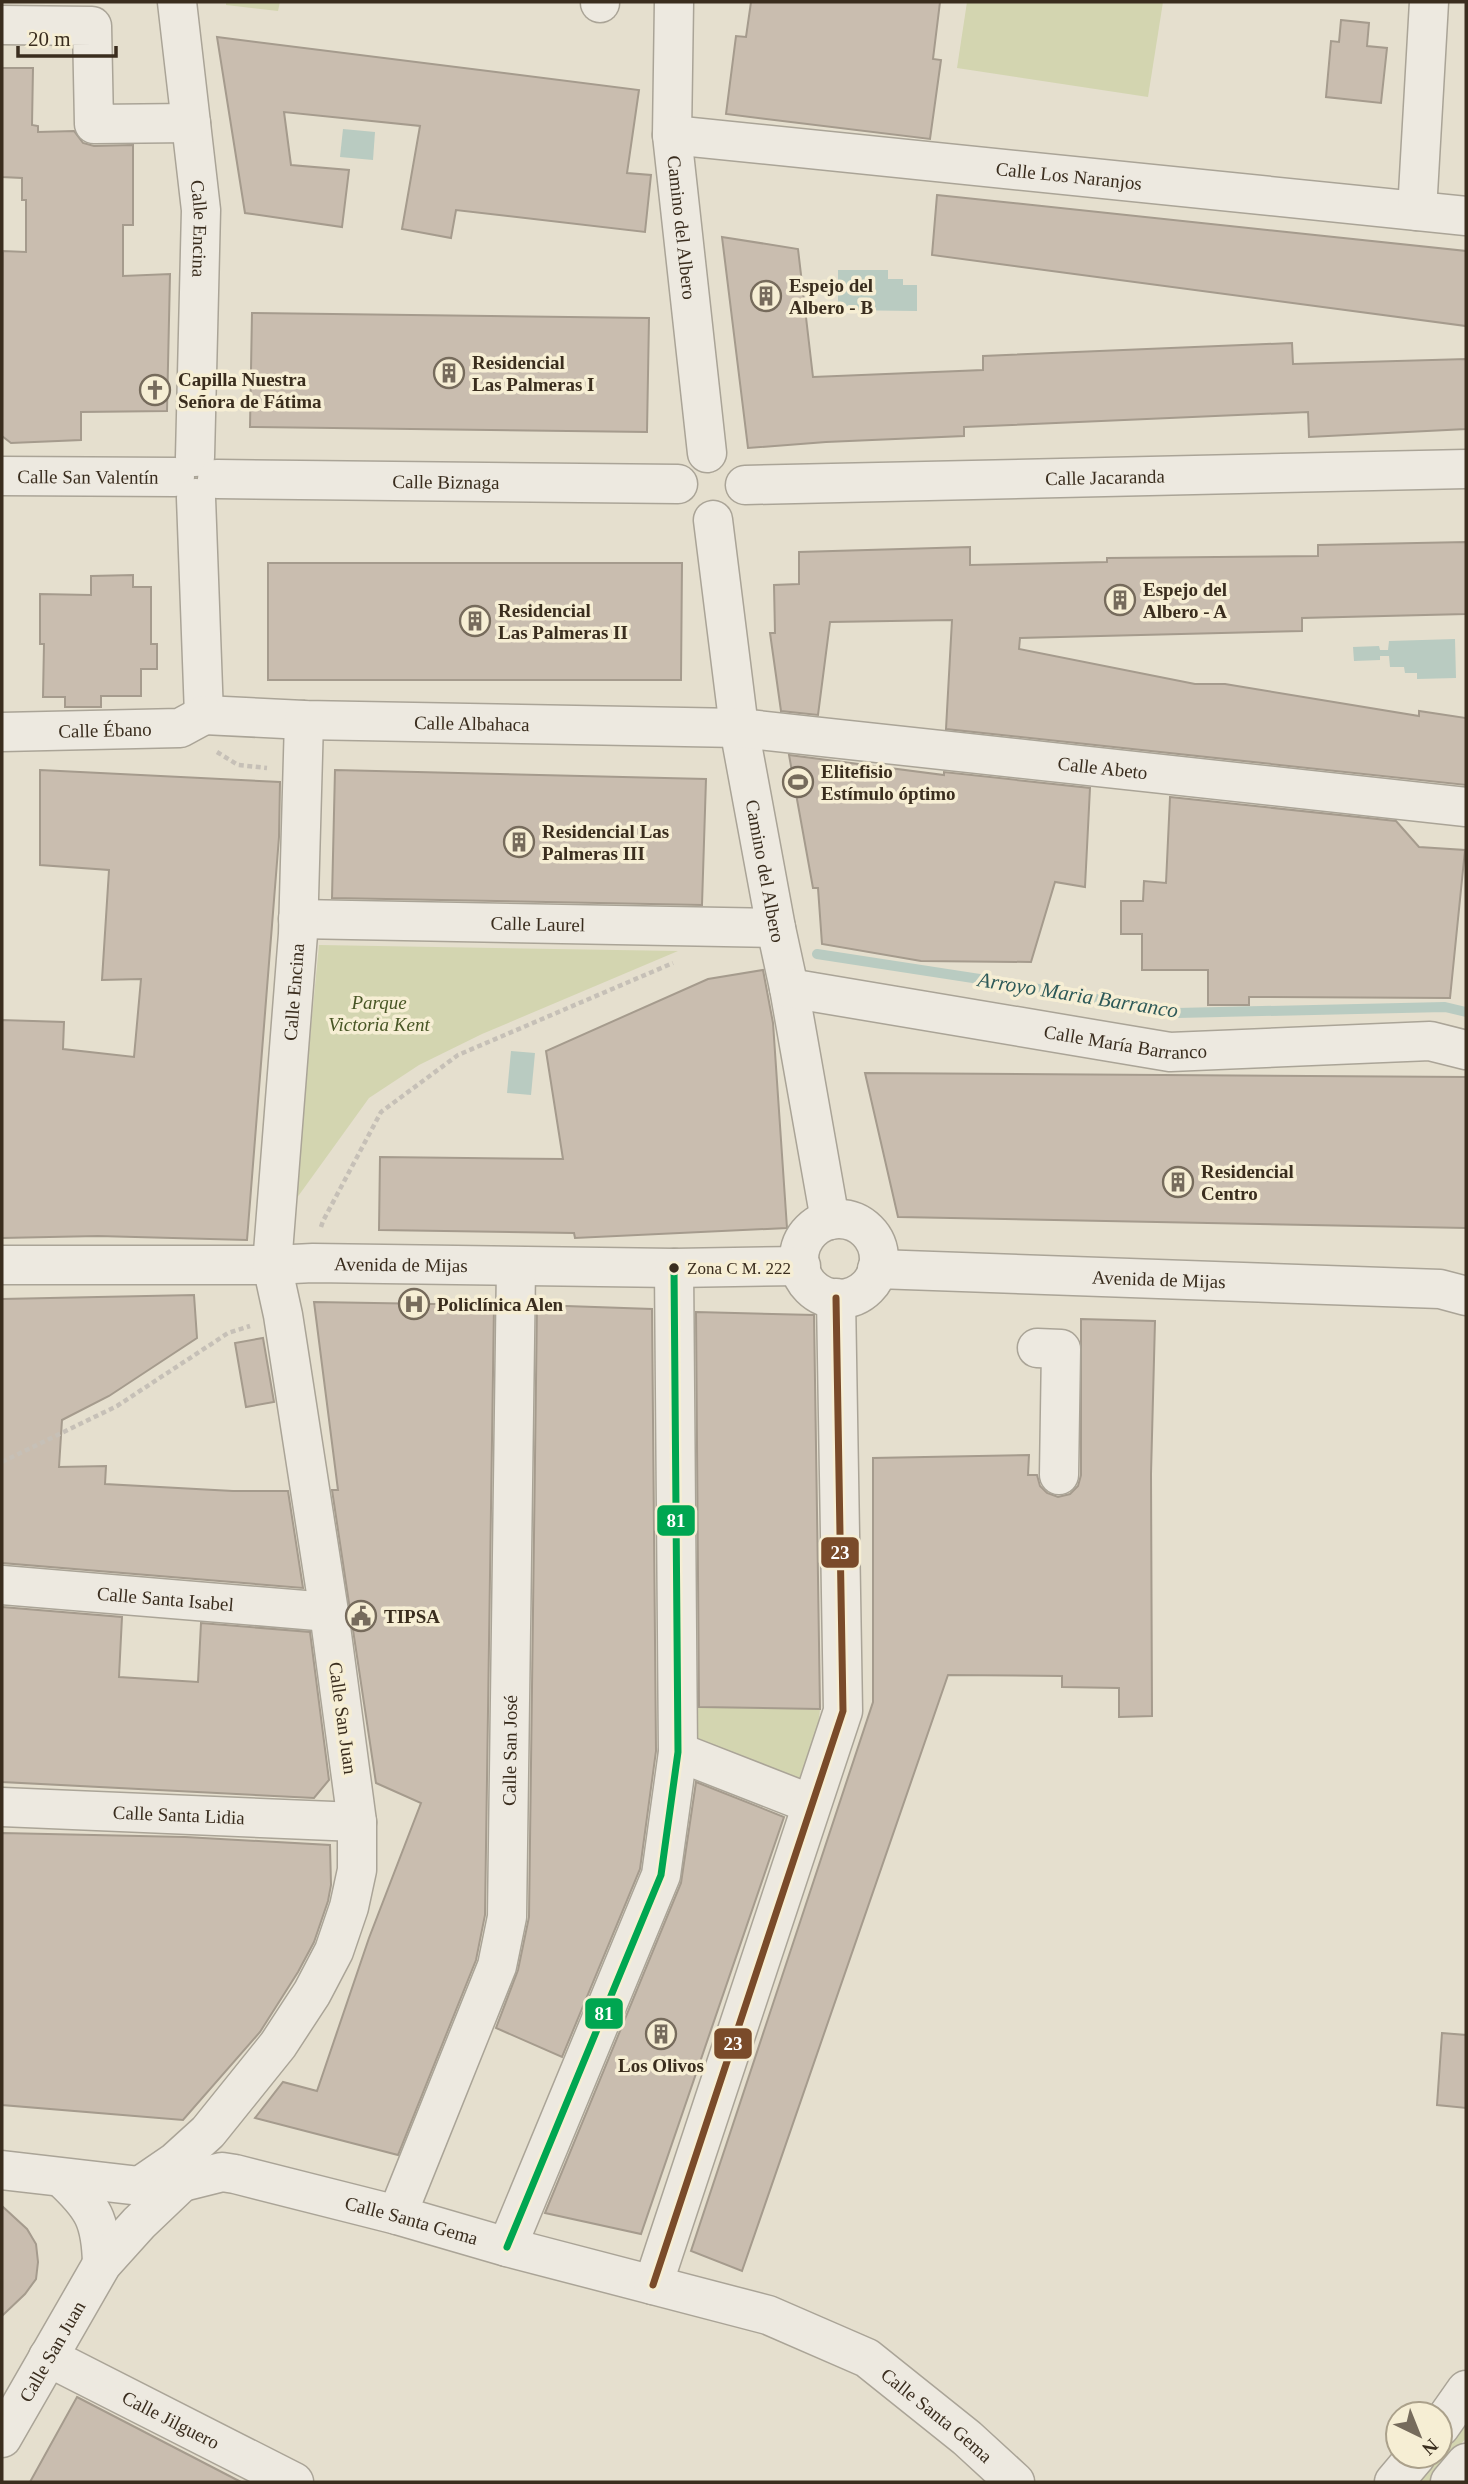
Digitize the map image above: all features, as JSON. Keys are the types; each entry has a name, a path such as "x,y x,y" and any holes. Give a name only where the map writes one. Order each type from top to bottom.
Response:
{"street":[{"name":"Calle Encina","path":"177,2 201,210 196,478 204,715"},
{"name":"Camino del Albero","path":"674,2 672,135 707,453"},
{"path":"1417,211 1429,2"},
{"path":"2,25 92,26 94,124 191,123"},
{"name":"Calle Los Naranjos","path":"672,135 1466,216"},
{"path":"707,453 723,454 733,460 740,469 745,485 741,503 733,512 724,518 713,520 701,519 691,514 679,498 678,484 683,467 691,459 707,453"},
{"name":"Calle Jacaranda","path":"745,485 1466,469"},
{"name":"Calle San Valentín","path":"2,476 196,478"},
{"name":"Calle Biznaga","path":"196,478 678,484"},
{"name":"Camino del Albero","path":"713,520 739,728 830,1220"},
{"name":"Calle Albahaca","path":"204,715 304,720 739,728"},
{"name":"Calle Ébano","path":"2,732 180,728 204,715"},
{"name":"Calle Encina","path":"272,1265 298,919 304,720"},
{"name":"Calle Abeto","path":"739,728 1466,807"},
{"name":"Calle Laurel","path":"298,919 776,928"},
{"name":"Calle María Barranco","path":"789,988 1170,1052 1430,1041 1466,1050"},
{"path":"845,1219 857,1223 874,1238 878,1249 877,1269 868,1286 858,1294 836,1298 819,1293 809,1285 801,1266 800,1249 806,1238 812,1229 830,1220 845,1219"},
{"name":"Avenida de Mijas","path":"2,1265 313,1263 674,1268 801,1266"},
{"name":"Calle San Juan","path":"140,2186 175,2162 208,2132 278,2045 312,1993 334,1951 349,1907 357,1870 357,1822 329,1612 283,1315 272,1265"},
{"name":"Calle San José","path":"397,2215 497,1966 507,1917 516,1267"},
{"path":"507,2247 661,1875 678,1752 674,1268"},
{"name":"Avenida de Mijas","path":"877,1269 1457,1289"},
{"path":"653,2285 843,1711 836,1298"},
{"path":"1037,1348 1061,1349 1059,1475"},
{"name":"Calle Santa Isabel","path":"2,1585 329,1612"},
{"path":"678,1752 811,1804"},
{"name":"Calle Santa Lidia","path":"2,1807 357,1822"},
{"path":"208,2132 209,2157 213,2165 222,2172"},
{"name":"Calle Santa Gema","path":"2,2169 140,2186 182,2182 222,2172 397,2215 507,2247 768,2315 867,2358 967,2438 1016,2482"},
{"path":"62,2178 86,2201 96,2220 102,2240 102,2264"},
{"name":"Calle San Juan","path":"2,2438 102,2264 139,2223 182,2182"},
{"name":"Calle Jilguero","path":"48,2357 294,2482"},
{"path":"1454,2407 1466,2390"},
{"path":"1450,2482 1466,2463"}],"path":[{"path":"313,1263 323,1220 381,1112 458,1055 680,961"},
{"path":"2,1462 117,1406 228,1333 283,1315"}],"green space":[{"path":"226,2 280,2 278,11 226,5"},
{"path":"967,2 1163,2 1148,97 957,68"},
{"name":"Parque Victoria Kent","path":"319,945 678,951 482,1034 419,1065 369,1098 294,1202"},
{"path":"693,1706 820,1709 818,1729 799,1779 693,1749"},
{"path":"1466,2415 1466,2438 1454,2452 1454,2432"},
{"path":"1423,2470 1439,2470 1429,2482 1412,2482"}],"shaded area":[{"path":"343,129 375,132 373,160 340,157"},
{"path":"838,270 888,270 888,279 903,279 903,285 917,285 917,311 838,310"},
{"path":"1455,639 1456,678 1417,679 1417,673 1405,673 1404,667 1390,667 1389,656 1380,656 1380,660 1354,661 1353,647 1379,646 1380,650 1388,650 1389,641"},
{"path":"511,1051 535,1053 531,1095 507,1093"}],"building":[{"path":"751,2 940,2 933,59 941,60 930,139 726,114 736,36 746,37"},
{"path":"1341,20 1369,23 1367,46 1387,48 1381,103 1326,97 1331,41 1339,42"},
{"path":"217,37 639,90 627,173 651,175 645,232 456,210 451,238 402,229 420,126 284,112 291,165 349,170 342,227 245,213"},
{"path":"2,68 33,68 32,125 38,126 38,132 74,131 83,143 94,146 133,145 133,225 123,225 123,276 170,274 167,411 81,412 81,440 11,443 2,436 3,251 26,252 26,200 22,200 22,178 2,177"},
{"path":"937,195 1466,251 1466,326 932,255"},
{"name":"Espejo del Albero - B","path":"722,237 798,249 813,377 983,370 983,356 1292,343 1293,364 1466,359 1466,429 1309,437 1308,412 964,427 964,436 748,448"},
{"name":"Residencial Las Palmeras I","path":"252,313 649,318 647,432 250,427"},
{"path":"1466,542 1466,614 1302,618 1302,631 1020,638 1019,649 1195,684 1225,684 1419,716 1419,711 1466,718 1466,785 946,729 952,620 830,622 818,715 781,711 770,633 775,633 774,585 799,584 799,552 970,547 970,565 1107,562 1107,558 1318,556 1318,545"},
{"name":"Residencial Las Palmeras II","path":"268,563 682,563 681,680 268,680"},
{"path":"133,575 133,587 151,587 151,644 157,644 157,669 141,669 141,696 101,696 101,707 65,707 65,697 43,697 44,644 40,644 40,594 91,595 91,576"},
{"path":"789,755 944,775 944,772 1090,788 1085,887 1055,882 1031,962 921,961 822,944 818,888 813,888"},
{"path":"40,770 280,782 279,837 247,1240 98,1236 2,1238 2,1020 64,1022 63,1049 134,1057 141,979 102,980 109,870 40,865"},
{"name":"Residencial Las Palmeras III","path":"335,770 706,779 702,905 332,898"},
{"path":"1170,797 1396,821 1419,847 1465,850 1450,998 1249,997 1249,1005 1208,1005 1208,970 1142,970 1142,934 1121,934 1121,901 1143,901 1144,881 1166,883"},
{"path":"763,970 773,1023 787,1228 575,1238 574,1233 379,1230 380,1157 563,1159 546,1051 708,979"},
{"name":"Residencial Centro","path":"865,1073 1466,1077 1466,1228 898,1217"},
{"path":"194,1295 197,1338 109,1396 62,1420 59,1467 106,1466 105,1484 233,1491 288,1491 303,1588 2,1563 2,1299"},
{"path":"314,1302 494,1305 485,1915 476,1960 398,2155 255,2118 283,2082 317,2091 369,1938 421,1803 376,1783 332,1490 338,1490"},
{"path":"537,1305 652,1309 656,1751 640,1869 562,2057 496,2028 518,1970 529,1917"},
{"path":"696,1312 814,1315 820,1709 699,1707"},
{"path":"1081,1319 1155,1321 1151,1474 1152,1716 1119,1717 1119,1688 1062,1687 1062,1676 948,1675 742,2271 691,2251 873,1702 873,1458 1029,1455 1028,1475 1037,1475 1040,1486 1047,1493 1058,1497 1070,1494 1078,1486 1081,1475"},
{"path":"263,1338 274,1402 246,1407 235,1343"},
{"path":"2,1607 122,1617 119,1677 198,1682 201,1623 310,1632 329,1780 314,1798 2,1782"},
{"name":"Los Olivos","path":"696,1782 784,1817 641,2234 545,2213 681,1883"},
{"path":"2,1833 185,1837 330,1845 331,1885 328,1901 314,1942 298,1972 260,2032 183,2120 2,2105"},
{"path":"1442,2033 1466,2035 1466,2108 1437,2105"},
{"path":"2,2206 27,2229 36,2244 38,2262 36,2279 2,2316"},
{"path":"77,2397 241,2482 30,2482"}],"waterway":[{"name":"Arroyo Maria Barranco","path":"817,954 1177,1013 1445,1007 1466,1012"}],"transit line":[{"name":"81","path":"507,2247 661,1875 678,1752 674,1268"},
{"name":"23","path":"653,2285 843,1711 836,1298"}],"place":[{"name":"Espejo del Albero - B","path":"766,296"},
{"name":"Residencial Las Palmeras I","path":"449,373"},
{"name":"Capilla Nuestra Señora de Fátima","path":"155,390"},
{"name":"Espejo del Albero - A","path":"1120,600"},
{"name":"Residencial Las Palmeras II","path":"475,621"},
{"name":"Elitefisio Estímulo óptimo","path":"798,782"},
{"name":"Residencial Las Palmeras III","path":"519,842"},
{"name":"Residencial Centro","path":"1178,1182"},
{"name":"Zona C M. 222","path":"674,1268"},
{"name":"Policlínica Alen","path":"414,1304"},
{"name":"TIPSA","path":"361,1616"},
{"name":"Los Olivos","path":"661,2034"}]}
